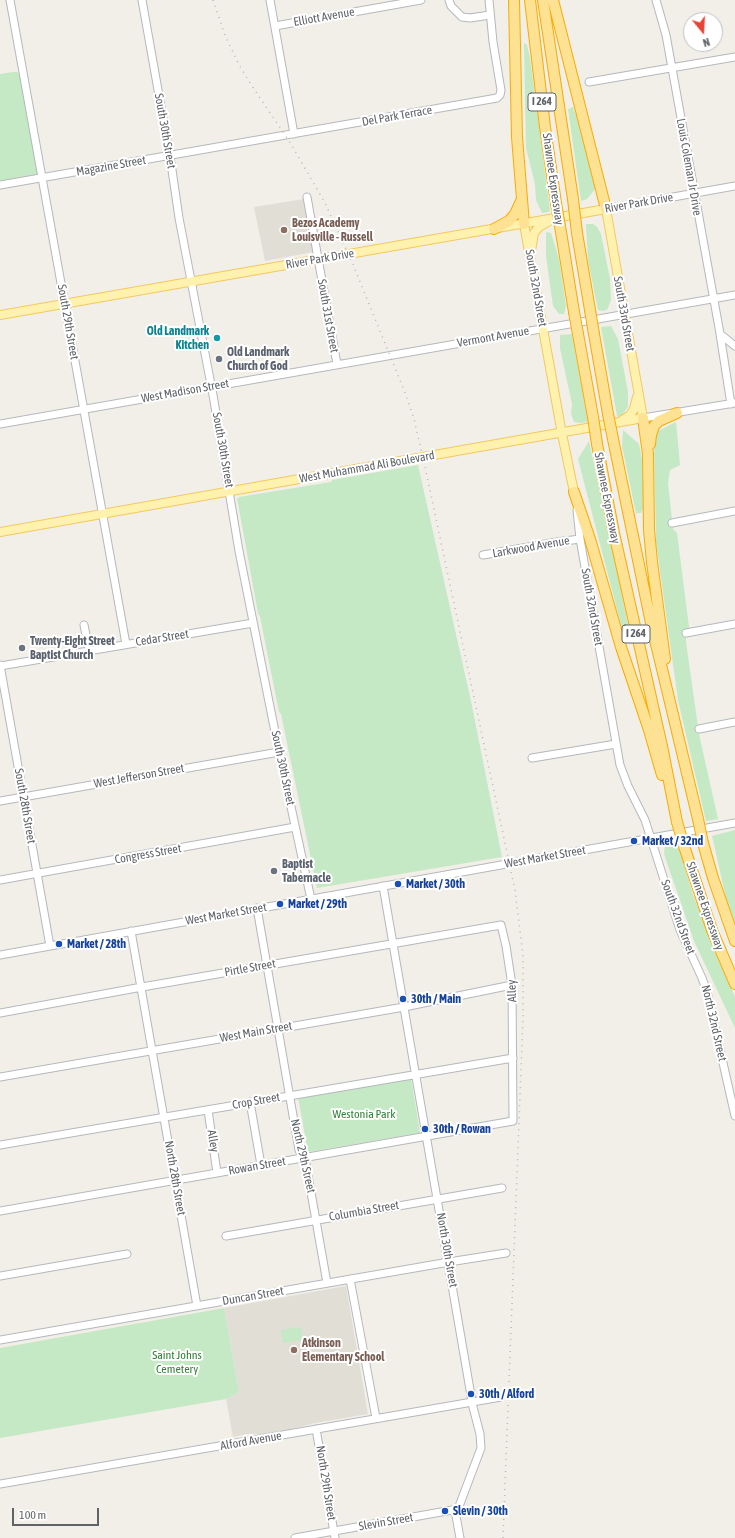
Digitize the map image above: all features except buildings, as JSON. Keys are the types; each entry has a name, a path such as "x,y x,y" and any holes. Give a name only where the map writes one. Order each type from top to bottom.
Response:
{"highway":[{"path":"514,0 517,137 524,224"},
{"name":"Shawnee Expressway","path":"530,0 545,127 556,203 592,417 614,533 662,746 677,822 712,930 735,984"},
{"name":"Shawnee Expressway","path":"543,0 577,233 612,439 645,596 703,843 713,878 735,941"},
{"path":"553,0 606,209"},
{"path":"494,229 509,221 515,214 521,199"},
{"path":"648,454 654,426 659,421 677,413"},
{"path":"643,418 648,454 649,530 652,562 675,724"},
{"path":"574,492 590,539 620,647 649,730 677,822"}],"main road":[{"name":"River Park Drive","path":"0,315 606,209"},
{"name":"South 33rd Street","path":"606,209 643,418"},
{"path":"530,258 534,233 539,227 552,219"},
{"name":"South 32nd Street","path":"524,224 574,492"},
{"path":"617,424 626,419 634,409 638,392"},
{"name":"West Muhammad Ali Boulevard","path":"0,532 562,434 643,418"}],"street":[{"name":"South 29th Street","path":"10,0 126,644"},
{"name":"South 30th Street","path":"142,0 180,218 212,386 239,551 279,752 311,899"},
{"path":"270,0 294,134"},
{"name":"Elliott Avenue","path":"275,26 421,0"},
{"path":"449,0 451,6 462,17 470,18 490,15 490,0"},
{"name":"Louis Coleman Jr Drive","path":"656,0 666,35 733,404"},
{"name":"Del Park Terrace","path":"294,134 494,99 500,95 501,90 490,15"},
{"path":"589,82 735,57"},
{"name":"Magazine Street","path":"0,186 294,134"},
{"name":"River Park Drive","path":"606,209 735,186"},
{"name":"South 31st Street","path":"307,197 336,364"},
{"name":"Vermont Avenue","path":"417,350 735,295"},
{"path":"720,334 735,346"},
{"name":"West Madison Street","path":"0,424 417,350"},
{"name":"West Muhammad Ali Boulevard","path":"643,418 733,404"},
{"name":"South 32nd Street","path":"574,492 580,539 620,765 628,786 645,820 680,930 702,978"},
{"path":"672,523 735,511"},
{"name":"Larkwood Avenue","path":"483,555 580,539"},
{"name":"Cedar Street","path":"0,666 253,623"},
{"path":"686,633 735,624"},
{"path":"84,625 89,650"},
{"name":"South 28th Street","path":"0,666 50,946"},
{"path":"700,728 735,722"},
{"path":"532,758 616,744"},
{"name":"West Jefferson Street","path":"0,801 279,752"},
{"name":"West Market Street","path":"0,955 735,823"},
{"name":"Congress Street","path":"0,880 295,827"},
{"path":"383,886 404,1007"},
{"path":"257,908 278,1029"},
{"name":"Pirtle Street","path":"0,1013 501,925"},
{"name":"Alley","path":"501,925 512,985 513,1121"},
{"path":"131,932 142,987 152,1051"},
{"name":"North 32nd Street","path":"702,978 707,992 735,1116"},
{"name":"West Main Street","path":"0,1077 404,1007 512,985"},
{"name":"North 30th Street","path":"404,1007 480,1434 481,1448 458,1509"},
{"name":"North 29th Street","path":"278,1029 299,1150 306,1164 317,1219 327,1283"},
{"name":"North 28th Street","path":"152,1051 197,1306"},
{"name":"Crop Street","path":"0,1145 513,1058"},
{"path":"250,1102 261,1165"},
{"name":"Alley","path":"208,1110 217,1173"},
{"name":"Rowan Street","path":"0,1211 513,1121"},
{"name":"Columbia Street","path":"226,1236 502,1188"},
{"name":"Duncan Street","path":"0,1340 506,1253"},
{"path":"0,1276 127,1254"},
{"path":"350,1279 376,1418"},
{"name":"Alford Avenue","path":"0,1484 501,1397"},
{"name":"North 29th Street","path":"316,1429 334,1535"},
{"path":"458,1509 456,1516 460,1538"},
{"name":"Slevin Street","path":"295,1538 334,1535 458,1509"}],"shaded area":[{"name":"Bezos Academy Louisville - Russell","path":"304,199 313,252 265,261 254,207"},
{"name":"Atkinson Elementary School","path":"346,1286 368,1414 262,1434 248,1434 233,1437 226,1399 239,1392 224,1308"}],"green space":[{"path":"524,43 527,45 530,58 550,210 549,212 542,213 536,200 535,184 526,148"},
{"path":"17,72 21,75 38,173 36,175 0,181 0,74"},
{"path":"573,107 596,188 587,199 581,201 568,109"},
{"path":"586,224 593,224 597,227 601,234 610,279 611,300 607,310 598,310 588,260"},
{"path":"546,232 551,233 559,259 566,306 564,314 559,314 553,306 546,256"},
{"path":"611,326 618,339 628,392 628,407 620,417 617,416 601,327"},
{"path":"572,334 588,422 574,422 571,414 572,404 560,348 560,335"},
{"path":"676,422 680,465 670,470 668,483 673,529 677,533 689,627 686,633 686,642 699,734 718,819 706,821 678,700 656,542 654,441 658,431"},
{"path":"623,430 639,444 642,460 644,508 641,513 636,513 622,446"},
{"path":"589,441 629,628 622,629 578,459"},
{"path":"418,465 471,701 502,857 317,888 281,714 279,712 258,613 237,498"},
{"path":"735,830 735,922 726,898 712,836"},
{"path":"670,841 678,844 693,895 735,997 735,1028 694,941 664,854 665,844"},
{"name":"Westonia Park","path":"411,1078 420,1133 308,1152 298,1097"},
{"name":"Saint Johns Cemetery","path":"224,1308 239,1392 226,1399 0,1438 0,1348"},
{"path":"301,1327 303,1340 283,1343 281,1330"}],"railway":[{"path":"213,0 225,35 238,63 291,144 325,203 352,262 406,395 414,419 425,467 515,890 523,955 523,1018 503,1538"}],"place":[{"name":"Bezos Academy Louisville - Russell","path":"284,230"},
{"name":"Old Landmark Kitchen","path":"217,338"},
{"name":"Old Landmark Church of God","path":"219,359"},
{"name":"Twenty-Eight Street Baptist Church","path":"22,648"},
{"name":"Market / 32nd","path":"634,841"},
{"name":"Baptist Tabernacle","path":"274,871"},
{"name":"Market / 30th","path":"398,884"},
{"name":"Market / 29th","path":"280,904"},
{"name":"Market / 28th","path":"59,944"},
{"name":"30th / Main","path":"403,999"},
{"name":"30th / Rowan","path":"425,1129"},
{"name":"Atkinson Elementary School","path":"294,1350"},
{"name":"30th / Alford","path":"471,1394"},
{"name":"Slevin / 30th","path":"445,1511"}]}
